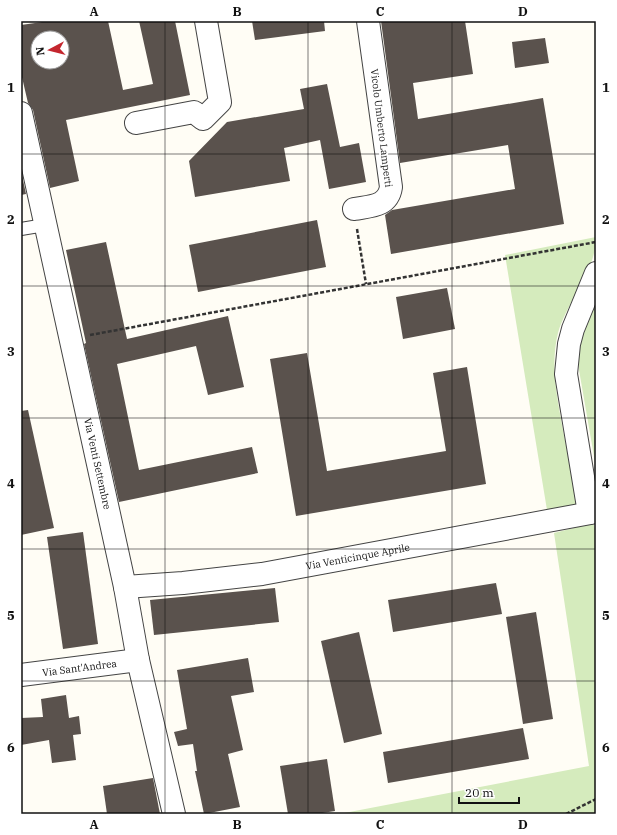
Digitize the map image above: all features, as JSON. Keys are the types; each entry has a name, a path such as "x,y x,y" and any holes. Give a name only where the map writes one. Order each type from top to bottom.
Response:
{"street":[{"path":"136,122 194,112 203,119 220,102 206,21"},
{"name":"Vicolo Umberto Lamperti","path":"354,209 374,206 383,202 387,198 391,187 368,21"},
{"name":"Via Venti Settembre","path":"21,113 60,297 125,587 138,660 174,814"},
{"name":"Via Venticinque Aprile","path":"125,587 183,583 262,574 593,512 566,374 569,344 573,329 596,272"},
{"name":"Via Sant'Andrea","path":"21,675 138,660"}],"lane":[{"path":"21,229 45,225"}],"path":[{"path":"354,209 366,284"},
{"path":"70,339 596,242"},
{"path":"566,814 596,799"}],"green space":[{"path":"596,237 595,250 591,262 562,321 558,333 554,369 561,418 577,505 547,510 505,255"},
{"path":"596,298 596,468 579,370 577,344"},
{"path":"593,523 596,531 596,814 339,814 589,766 554,533"}],"building":[{"path":"49,21 108,21 123,90 153,84 139,21 175,21 190,95 66,120 79,181 50,188 33,110 28,103 21,73 21,25"},
{"path":"252,21 324,21 325,31 255,40"},
{"path":"381,21 465,21 473,74 413,83 418,119 543,98 564,224 391,254 385,215 392,210 515,189 508,145 400,163"},
{"path":"545,38 549,63 515,68 512,42"},
{"path":"327,84 340,147 359,143 366,182 329,189 320,140 284,148 290,181 195,197 189,161 227,122 304,109 300,89"},
{"path":"21,171 26,194 21,195"},
{"path":"317,220 326,267 198,292 189,245"},
{"path":"106,242 127,339 228,316 244,387 208,395 196,346 117,364 139,470 252,447 258,473 119,502 84,344 86,343 66,250"},
{"path":"447,288 455,329 403,339 396,297"},
{"path":"307,353 327,471 446,451 433,373 467,367 486,484 296,516 270,359"},
{"path":"28,410 54,528 21,535 21,411"},
{"path":"83,532 98,644 63,649 47,537"},
{"path":"496,583 502,614 393,632 388,600"},
{"path":"275,588 279,622 154,635 150,600"},
{"path":"536,612 553,719 523,724 506,617"},
{"path":"359,632 382,734 344,743 321,641"},
{"path":"248,658 254,692 231,696 243,750 228,754 240,807 204,814 195,771 197,771 193,744 178,746 174,732 187,729 177,670"},
{"path":"66,695 69,718 79,716 81,734 73,735 76,760 52,763 49,740 21,745 21,718 43,717 41,699"},
{"path":"523,728 529,759 388,783 383,752"},
{"path":"327,759 335,811 316,814 288,814 280,766"},
{"path":"153,778 160,814 107,814 103,786"}]}
